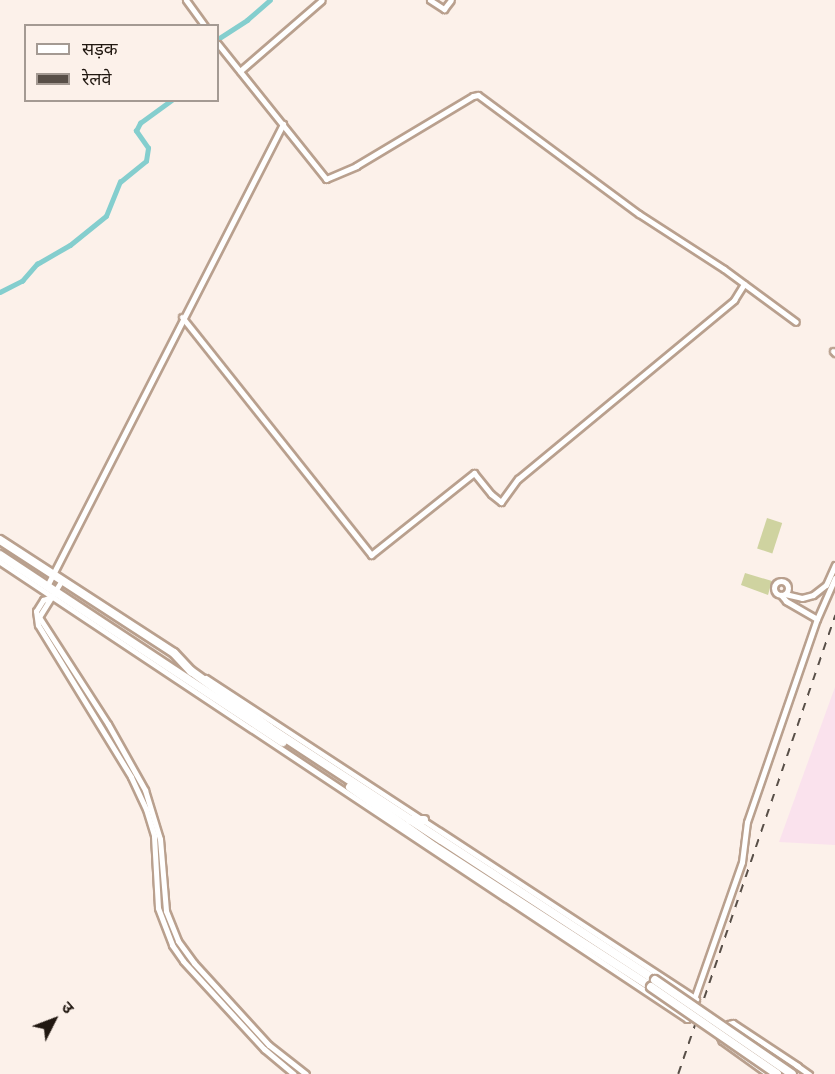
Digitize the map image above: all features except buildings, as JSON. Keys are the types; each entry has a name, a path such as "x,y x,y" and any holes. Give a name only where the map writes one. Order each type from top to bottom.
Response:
{"highway":[{"path":"0,540 174,653 191,671 408,820 437,843 777,1074"},
{"path":"0,555 50,593 372,804 655,980 790,1074"},
{"path":"359,801 372,804"},
{"path":"408,820 424,820"}],"street":[{"path":"186,0 204,24"},
{"path":"240,71 322,0"},
{"path":"430,0 444,9 451,0"},
{"path":"219,46 323,176 330,179 473,96 480,96 639,214 744,284 796,322"},
{"path":"282,124 52,573 50,593 39,617 108,724 145,789 160,839 163,892 168,920 183,948 276,1052 306,1074"},
{"path":"182,317 371,555 474,473 491,494 501,502 518,479 734,300 744,284"},
{"path":"0,562 50,593 687,1019 696,999 742,862 747,822 817,619 835,578"},
{"path":"817,619 786,601 783,595 802,598 813,595 826,585 835,565"},
{"path":"62,580 36,611 38,625 138,792 154,836 156,897 160,918 178,955 264,1049 294,1074"},
{"path":"191,671 231,693 696,999"},
{"path":"138,792 145,789"},
{"path":"206,986 211,981"},
{"path":"768,1074 722,1041 720,1037 729,1024 733,1023 809,1074"},
{"path":"770,1048 798,1066"},
{"path":"790,1074 798,1066"}],"shaded area":[{"path":"835,687 835,845 779,842"}],"green space":[{"path":"767,518 782,523 772,553 757,548"},
{"path":"745,573 772,581 768,595 741,585"}],"waterway":[{"path":"219,38 247,20 270,0"},
{"path":"0,292 22,281 37,264 70,245 106,216 120,182 146,161 148,148 136,131 140,123 169,102"}],"railway":[{"path":"678,1074 835,615"}]}
